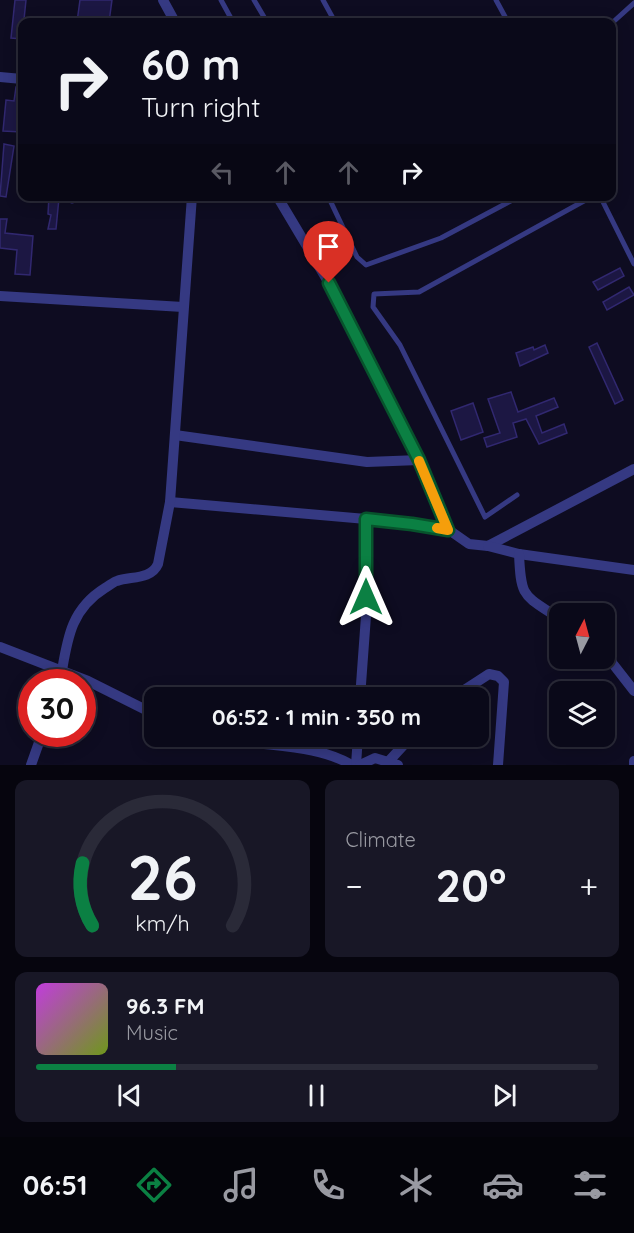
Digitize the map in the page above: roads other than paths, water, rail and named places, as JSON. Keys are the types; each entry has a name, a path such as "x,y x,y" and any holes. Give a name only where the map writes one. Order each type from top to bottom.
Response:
{"street":[{"path":"163,0 173,18"},
{"path":"0,77 18,79"},
{"path":"62,669 69,629 90,599 116,581 134,580 156,568 170,502 192,201"},
{"path":"280,201 339,300 419,460 448,530"},
{"path":"0,296 183,307"},
{"path":"176,435 367,462 419,460"},
{"path":"488,546 634,469"},
{"path":"170,502 412,524 448,530 469,544 519,554 634,570"},
{"path":"361,687 366,616 366,519"},
{"path":"519,554 520,581 526,596 549,612"},
{"path":"0,647 45,669"},
{"path":"615,667 634,691"},
{"path":"470,687 489,674 498,676 504,682 498,765"},
{"path":"96,685 144,709"},
{"path":"31,765 37,747"},
{"path":"281,747 338,757 356,765 375,758 393,763 404,747"},
{"path":"356,765 357,747"}],"lane":[{"path":"221,0 231,18"},
{"path":"254,0 265,18"},
{"path":"323,0 333,18"},
{"path":"496,0 506,18"},
{"path":"616,19 634,3"},
{"path":"330,201 357,257 366,265 441,238 511,201"},
{"path":"517,495 484,518 400,345 373,307 374,294 419,292 584,201"},
{"path":"602,201 634,264"}]}
